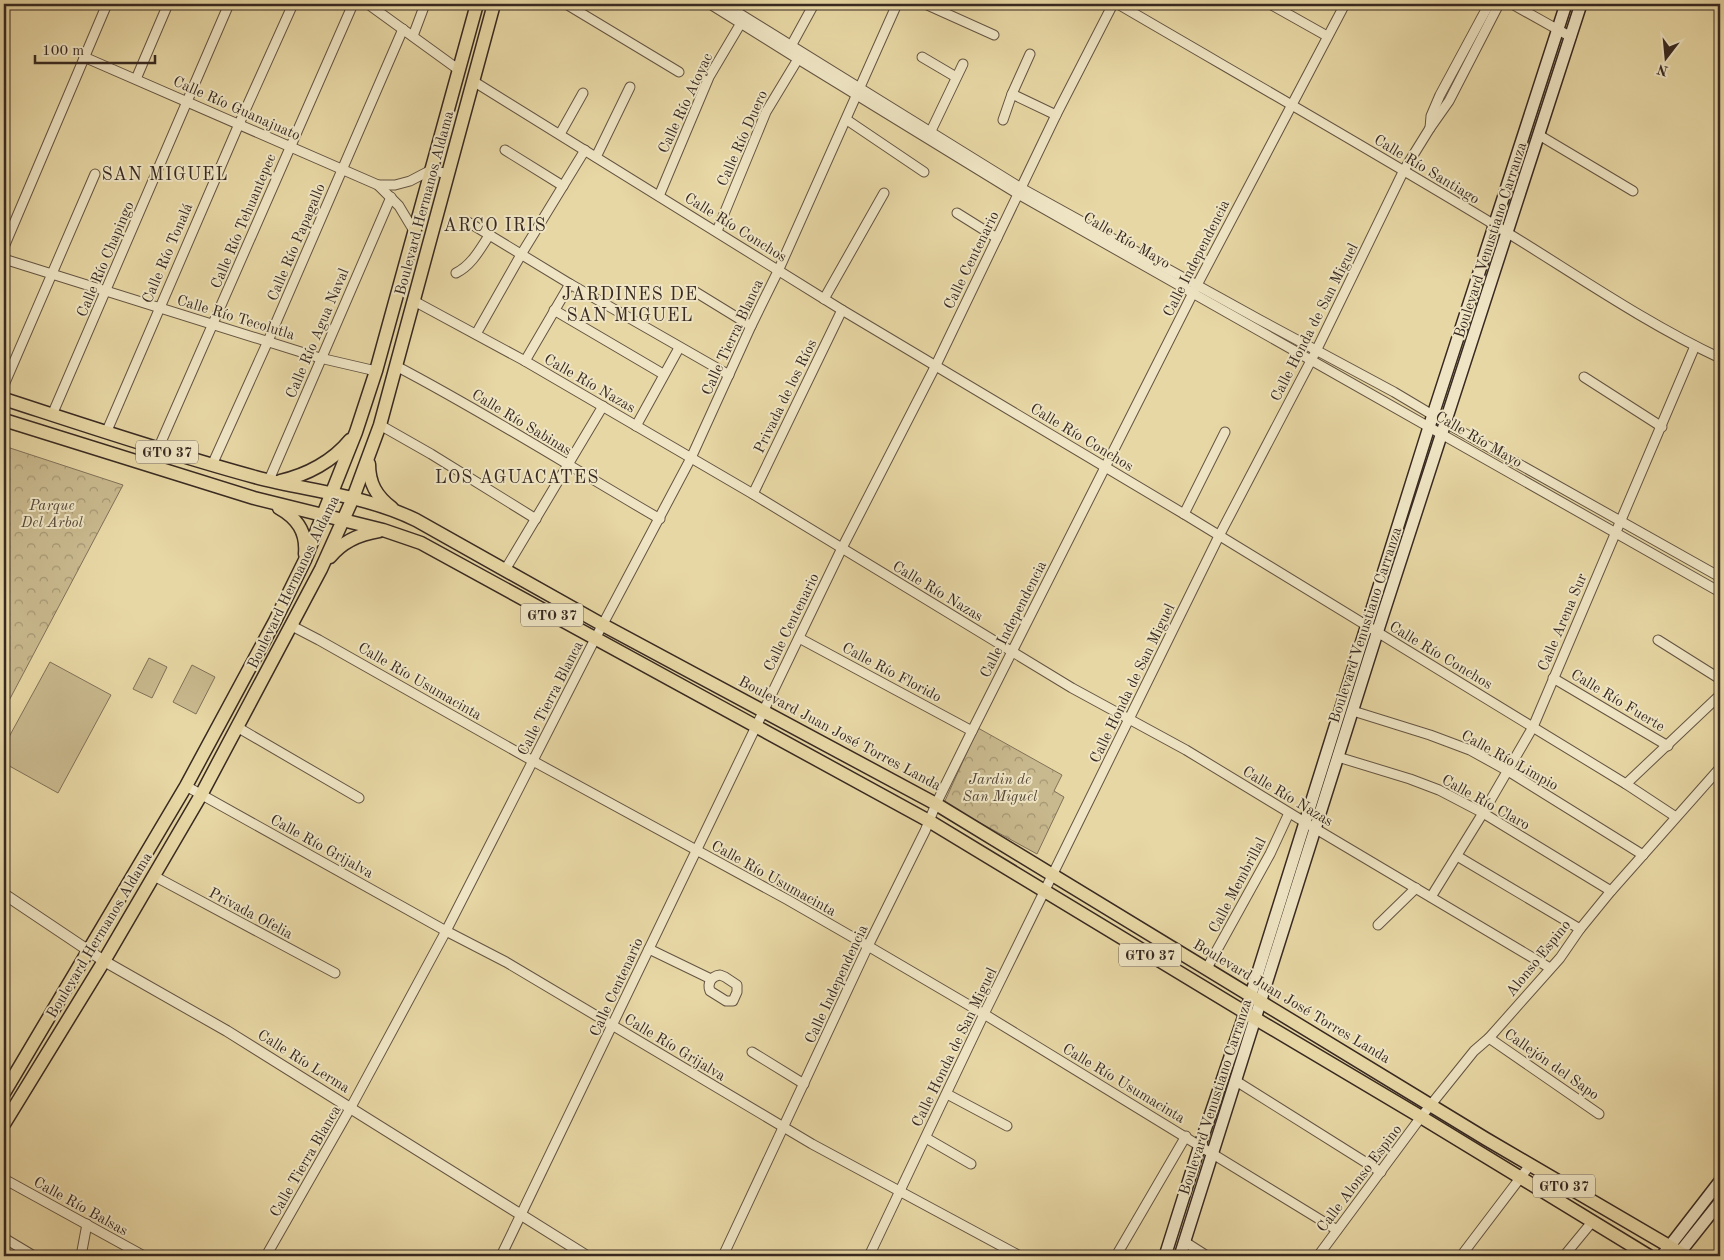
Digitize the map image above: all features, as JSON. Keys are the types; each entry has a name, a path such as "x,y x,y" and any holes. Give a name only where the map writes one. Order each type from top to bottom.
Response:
{"main road":[{"name":"Boulevard Hermanos Aldama","path":"4,1093 186,786 275,621 305,560 356,432 376,371 477,4"},
{"name":"Boulevard Hermanos Aldama","path":"4,1124 104,961 201,795 321,570 353,498 380,426 494,4"},
{"name":"Boulevard Venustiano Carranza","path":"1256,998 1304,822 1566,4"},
{"name":"Boulevard Venustiano Carranza","path":"1165,1256 1200,1145 1250,1016 1316,829 1377,633 1582,4"},
{"name":"Boulevard Juan José Torres Landa","path":"4,399 106,433 212,465 272,481 353,498 395,510 416,520 603,625 936,804 1675,1254"},
{"name":"GTO 37","path":"4,420 263,500 383,530 421,543 929,821 1250,1016 1422,1117 1649,1256"},
{"path":"272,481 298,476 319,466 339,452 356,432"},
{"path":"368,458 369,476 374,489 380,498 395,510"},
{"path":"263,500 285,511 297,522 305,540 305,560"},
{"path":"321,570 332,554 347,542 364,534 383,530"},
{"name":"Boulevard Venustiano Carranza","path":"1180,1256 1236,1081 1250,1016"},
{"path":"1675,1254 1720,1181"},
{"path":"1675,1254 1720,1202"}],"street":[{"path":"4,247 107,4"},
{"path":"136,79 168,4"},
{"name":"Calle Río Chapingo","path":"52,415 229,4"},
{"name":"Calle Río Tonalá","path":"106,433 159,307 293,4"},
{"name":"Calle Río Tehuantepec","path":"158,449 354,4"},
{"path":"368,4 459,70"},
{"path":"413,36 425,4"},
{"path":"566,4 679,72"},
{"name":"Calle Río Mayo","path":"710,4 798,60 930,132 1019,191"},
{"name":"Calle Río Mayo","path":"724,4 791,46 859,93 1019,191 1195,289 1394,392 1431,421"},
{"path":"791,46 814,4"},
{"name":"Calle Tierra Blanca","path":"266,1256 351,1108 446,931 595,639 691,458 751,326 779,270 897,4"},
{"path":"925,4 994,35"},
{"name":"Calle Centenario","path":"500,1256 613,1026 842,548 936,365 1056,114 1113,4"},
{"name":"Calle Río Santiago","path":"1118,4 1290,106 1404,170 1566,270 1695,346 1720,358"},
{"path":"1270,4 1327,36"},
{"name":"Calle Independencia","path":"723,1256 868,946 972,731 1195,289 1344,4"},
{"name":"Calle Honda de San Miguel","path":"1430,128 1431,116 1440,95 1489,4"},
{"name":"Calle Honda de San Miguel","path":"869,1256 984,1014 1219,536 1316,351 1404,170 1449,101 1499,4"},
{"path":"1512,4 1571,37"},
{"name":"Calle Río Atoyac","path":"659,196 709,77 741,23"},
{"name":"Calle Río Papagallo","path":"212,465 268,341 403,29"},
{"path":"1003,120 1012,94 1030,54"},
{"name":"Calle Río Guanajuato","path":"84,57 378,185 391,197 414,231"},
{"path":"922,57 956,77"},
{"name":"Calle Río Duero","path":"717,232 766,112 798,60"},
{"path":"930,132 962,64"},
{"name":"Calle Río Conchos","path":"473,80 824,299 1184,514 1626,784 1676,817"},
{"path":"596,157 630,87"},
{"path":"560,134 583,93"},
{"path":"1012,94 1056,114"},
{"path":"847,120 924,172"},
{"path":"1539,134 1633,191"},
{"path":"505,150 563,186"},
{"path":"476,334 522,253 585,150"},
{"path":"431,170 448,174"},
{"name":"Calle Río Guanajuato","path":"378,185 395,185 410,181 431,170"},
{"path":"4,385 95,174"},
{"path":"824,299 884,193"},
{"name":"Calle Río Agua Naval","path":"272,481 320,358 391,197"},
{"path":"957,213 997,238"},
{"path":"468,222 679,348 729,375"},
{"path":"456,273 470,263 490,234"},
{"name":"Calle Río Tecolutla","path":"4,259 320,358 376,371"},
{"path":"525,362 570,284"},
{"name":"Calle Río Mayo","path":"1195,289 1311,360 1388,402 1445,429 1615,533 1720,592"},
{"path":"694,292 751,326"},
{"name":"Calle Río Nazas","path":"414,301 603,406 753,494 1072,688 1186,750 1550,968"},
{"path":"554,310 664,374"},
{"name":"Privada de los Ríos","path":"753,494 842,310"},
{"name":"Calle Arena Sur","path":"1431,897 1508,772 1533,727 1695,346"},
{"path":"636,426 679,348"},
{"name":"Calle Río Sabinas","path":"396,366 492,419 660,519"},
{"path":"1584,377 1662,427"},
{"path":"1388,402 1394,392"},
{"path":"504,570 603,406"},
{"path":"380,426 431,454 536,518"},
{"name":"Calle Río Mayo","path":"1445,429 1720,577"},
{"path":"1184,514 1225,432"},
{"name":"Calle Río Usumacinta","path":"292,626 533,762 788,900 868,946 1186,1136 1212,1154 1338,1230"},
{"name":"Calle Río Florido","path":"799,638 972,731"},
{"path":"1658,640 1720,679"},
{"name":"Calle Río Fuerte","path":"1553,678 1668,746"},
{"path":"1626,784 1720,695"},
{"name":"Calle Río Limpio","path":"1353,710 1470,750 1643,855"},
{"path":"238,727 359,798"},
{"name":"Calle Río Claro","path":"1338,757 1424,784 1483,813 1612,891"},
{"path":"1676,817 1720,768"},
{"name":"Calle Río Grijalva","path":"186,786 446,931 506,962 784,1128 1020,1256"},
{"name":"Calle Membrillal","path":"1207,968 1270,854 1289,813"},
{"name":"Alonso Espino","path":"1422,1117 1474,1051 1489,1038 1560,958 1580,928 1676,817"},
{"path":"1457,856 1580,928"},
{"name":"Privada Ofelia","path":"154,876 335,973"},
{"path":"1378,925 1416,888"},
{"name":"Calle Río Lerma","path":"4,894 104,961 227,1031 587,1256"},
{"path":"649,949 712,979"},
{"name":"Callejón del Sapo","path":"1489,1038 1599,1114"},
{"path":"752,1052 804,1084"},
{"path":"1236,1081 1381,1172"},
{"path":"947,1094 1007,1126"},
{"name":"Calle Alonso Espino","path":"1318,1256 1422,1117"},
{"path":"1116,1256 1186,1136"},
{"path":"926,1138 971,1164"},
{"path":"1461,1256 1530,1165"},
{"name":"Calle Río Balsas","path":"4,1179 144,1256"},
{"path":"1564,1256 1592,1222"},
{"path":"81,1256 87,1224"},
{"path":"4,1238 34,1256"},
{"path":"1185,1242 1207,1256"}],"green space":[{"name":"Parque Del Arbol","path":"4,446 123,485 4,710"},
{"path":"149,658 167,667 152,698 133,689"},
{"path":"50,662 111,695 58,793 4,763 4,746"},
{"path":"192,665 215,677 196,714 173,702"},
{"name":"Jardin de San Miguel","path":"978,728 1062,775 1054,791 1064,797 1037,854 944,803"}],"district":[{"name":"SAN MIGUEL","path":"165,174"},
{"name":"ARCO IRIS","path":"495,225"},
{"name":"JARDINES DE SAN MIGUEL","path":"630,304"},
{"name":"LOS AGUACATES","path":"517,477"}]}
